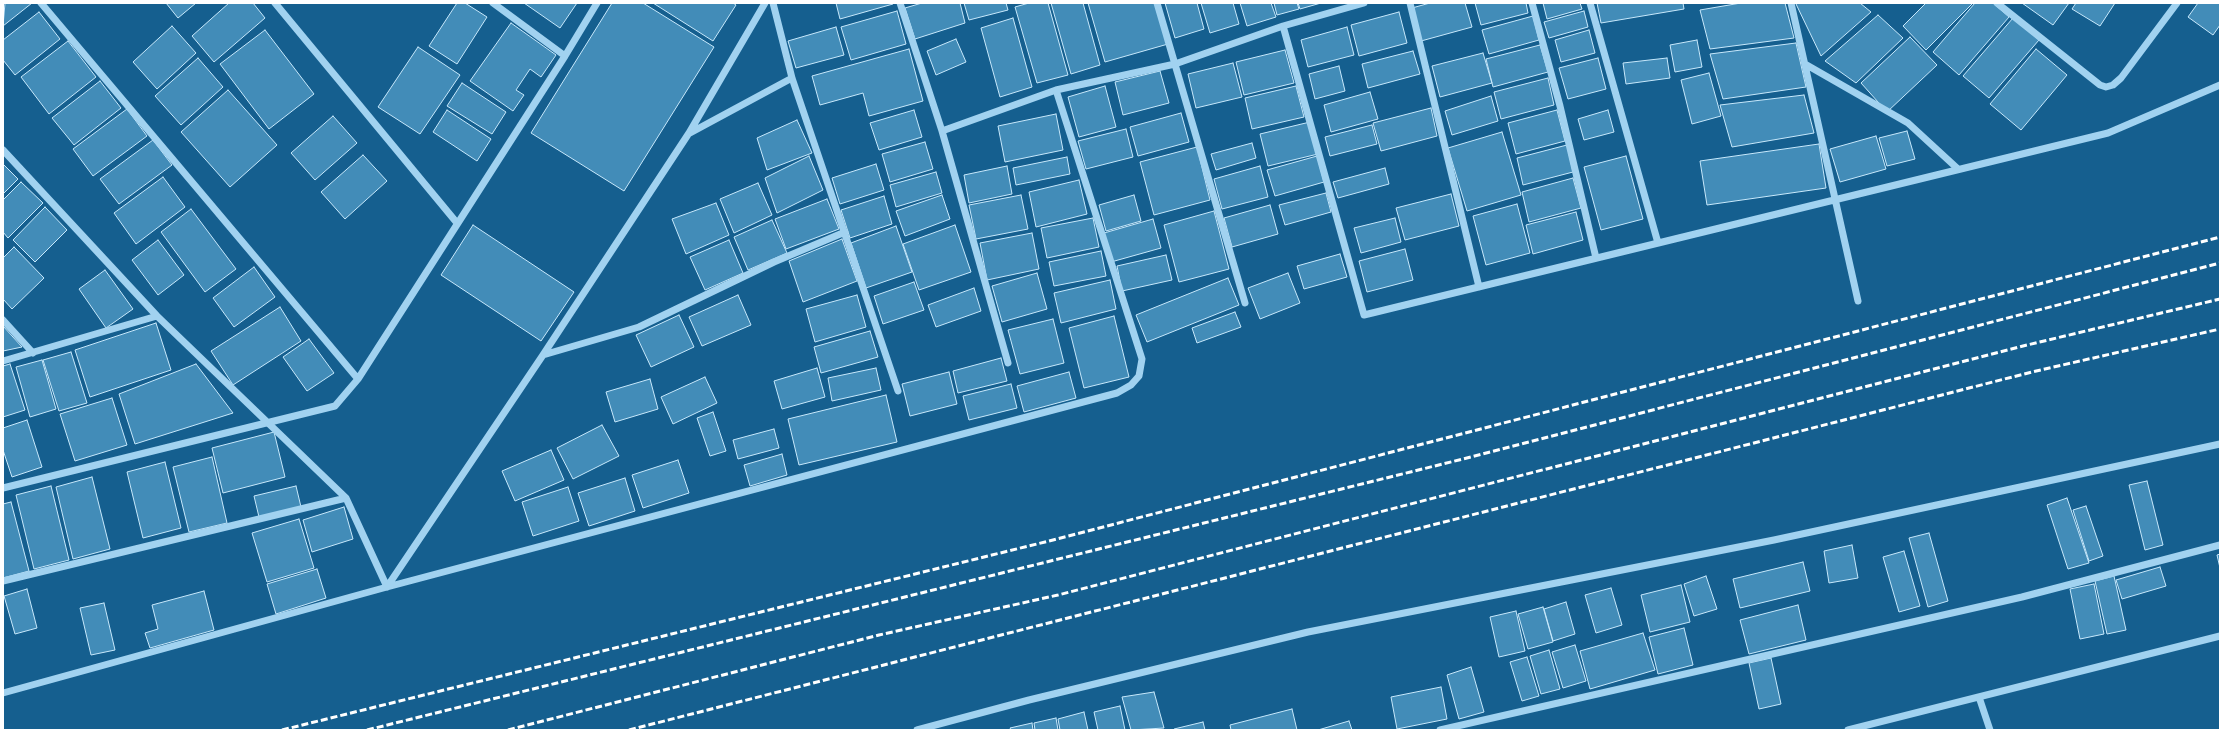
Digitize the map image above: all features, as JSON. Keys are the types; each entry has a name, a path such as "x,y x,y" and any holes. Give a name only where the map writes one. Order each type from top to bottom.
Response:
{"street":[{"path":"41,3 358,379"},
{"path":"275,3 457,224"},
{"path":"493,3 565,56"},
{"path":"3,488 335,406 358,379 565,56 597,3"},
{"path":"387,587 689,133 765,3"},
{"path":"773,3 792,78 898,391"},
{"path":"900,3 942,131 1008,363"},
{"path":"1157,3 1245,303"},
{"path":"942,131 1056,90 1175,64 1283,26 1364,3"},
{"path":"1410,3 1479,287"},
{"path":"1532,3 1560,106 1596,258"},
{"path":"1590,3 1658,243"},
{"path":"1791,3 1858,301"},
{"path":"1997,3 2100,85 2106,87 2113,85 2121,78 2176,3"},
{"path":"1283,26 1364,315 2108,132 2220,85"},
{"path":"1805,64 1908,123 1958,169"},
{"path":"689,133 792,78"},
{"path":"3,693 387,587 1117,393 1131,385 1139,376 1142,359 1056,90"},
{"path":"3,150 158,316 346,498 387,587"},
{"path":"543,354 640,326 774,262 845,232"},
{"path":"3,360 33,353 158,316"},
{"path":"3,320 33,353"},
{"path":"917,730 1029,700 1308,632 1774,540 2220,444"},
{"path":"3,581 346,498"},
{"path":"1440,730 2022,597 2220,545"},
{"path":"1848,730 2220,636"},
{"path":"1979,696 1990,730"}],"building":[{"path":"5,3 32,3 3,26"},
{"path":"166,3 196,3 178,18"},
{"path":"229,3 253,3 265,18 214,62 192,36"},
{"path":"457,3 465,3 487,17 457,64 429,46"},
{"path":"524,3 577,3 560,28"},
{"path":"612,3 643,3 714,47 624,191 531,133"},
{"path":"653,3 733,3 736,5 713,41"},
{"path":"836,3 893,3 893,4 840,19"},
{"path":"922,3 960,3 965,23 915,39 905,8"},
{"path":"964,3 1006,3 1008,10 969,20"},
{"path":"1029,3 1048,3 1068,75 1037,83 1015,7"},
{"path":"1051,3 1083,3 1100,65 1071,74"},
{"path":"1088,3 1155,3 1168,44 1105,62"},
{"path":"1165,3 1197,3 1204,29 1175,38"},
{"path":"1201,3 1233,3 1239,24 1210,33"},
{"path":"1240,3 1271,3 1276,17 1247,26"},
{"path":"1274,3 1297,3 1299,9 1277,15"},
{"path":"1298,3 1321,3 1300,9"},
{"path":"1430,3 1465,3 1472,27 1421,41 1412,8"},
{"path":"1475,3 1526,3 1528,13 1481,25"},
{"path":"1543,3 1580,3 1582,9 1547,19"},
{"path":"1597,3 1683,3 1684,9 1601,23"},
{"path":"1741,3 1785,3 1794,38 1710,49 1700,10"},
{"path":"1860,3 1871,12 1821,56 1796,4"},
{"path":"1926,3 1973,3 1926,50 1903,26"},
{"path":"1975,3 1993,3 2009,17 1959,75 1933,52"},
{"path":"2022,3 2069,3 2053,25"},
{"path":"2076,3 2115,3 2100,26 2072,9"},
{"path":"2198,3 2220,3 2220,25 2213,35 2188,17"},
{"path":"897,11 906,44 851,60 841,27"},
{"path":"1584,11 1588,27 1549,38 1544,22"},
{"path":"39,12 60,39 15,75 3,60 3,40"},
{"path":"1399,12 1407,43 1359,56 1351,25"},
{"path":"1878,15 1903,38 1856,83 1825,61"},
{"path":"1533,16 1539,40 1489,54 1482,30"},
{"path":"1013,18 1032,87 1000,97 981,28"},
{"path":"2013,18 2039,40 1989,98 1963,76"},
{"path":"511,23 556,55 541,77 530,69 516,90 524,95 513,111 470,81"},
{"path":"172,26 196,53 157,89 133,62"},
{"path":"836,27 844,55 796,68 788,41"},
{"path":"1347,27 1354,55 1308,67 1301,40"},
{"path":"265,30 314,94 269,129 220,64"},
{"path":"1589,30 1595,53 1561,62 1555,40"},
{"path":"1910,37 1937,65 1887,112 1861,83"},
{"path":"956,39 966,62 936,75 927,51"},
{"path":"1697,40 1702,67 1675,72 1670,45"},
{"path":"68,41 96,77 49,114 21,77"},
{"path":"1796,43 1806,87 1723,99 1710,54"},
{"path":"1540,45 1548,72 1493,87 1486,59"},
{"path":"418,47 460,75 420,134 378,107"},
{"path":"909,49 923,101 869,116 863,93 820,105 812,76"},
{"path":"2036,49 2067,75 2021,130 1990,104"},
{"path":"1285,50 1294,83 1244,95 1236,62"},
{"path":"1413,51 1420,74 1368,88 1362,64"},
{"path":"1483,53 1492,83 1440,97 1432,66"},
{"path":"198,58 223,87 181,125 155,96"},
{"path":"1598,58 1606,89 1568,99 1559,68"},
{"path":"1667,58 1670,78 1626,84 1623,63"},
{"path":"1233,63 1242,97 1196,108 1188,74"},
{"path":"1339,66 1345,91 1315,99 1309,74"},
{"path":"1160,71 1169,103 1123,115 1115,82"},
{"path":"1709,73 1721,116 1692,124 1681,80"},
{"path":"1548,78 1554,105 1501,119 1494,92"},
{"path":"100,81 121,108 74,145 52,118"},
{"path":"462,83 506,112 492,134 447,106"},
{"path":"1105,86 1116,127 1079,137 1068,97"},
{"path":"1296,86 1304,117 1252,129 1245,98"},
{"path":"228,90 277,145 230,187 181,132"},
{"path":"1370,92 1378,119 1331,132 1324,105"},
{"path":"1804,95 1814,133 1732,147 1720,105"},
{"path":"1491,96 1498,121 1452,135 1445,111"},
{"path":"1431,108 1437,136 1381,151 1373,123"},
{"path":"127,109 147,136 93,176 73,149"},
{"path":"447,110 491,139 477,161 433,132"},
{"path":"914,110 922,137 879,150 870,123"},
{"path":"1557,110 1565,141 1516,154 1508,123"},
{"path":"1608,110 1614,132 1584,140 1578,119"},
{"path":"1181,113 1189,142 1138,156 1130,127"},
{"path":"1056,114 1063,150 1005,162 998,126"},
{"path":"333,116 357,143 315,180 291,153"},
{"path":"797,120 812,153 767,170 757,138"},
{"path":"1310,122 1318,154 1268,166 1260,134"},
{"path":"1372,125 1377,144 1330,156 1325,137"},
{"path":"1126,129 1133,157 1086,169 1078,141"},
{"path":"1907,131 1915,159 1887,166 1879,138"},
{"path":"1502,132 1521,195 1467,211 1448,148"},
{"path":"1876,136 1886,169 1840,182 1830,149"},
{"path":"153,140 172,165 119,204 100,179"},
{"path":"925,142 933,169 890,182 882,154"},
{"path":"1252,143 1256,158 1216,170 1211,154"},
{"path":"1819,144 1826,188 1707,205 1700,161"},
{"path":"1567,145 1573,172 1523,185 1517,158"},
{"path":"1197,147 1210,200 1154,215 1140,162"},
{"path":"363,155 387,181 345,219 321,192"},
{"path":"809,156 823,190 777,213 765,178"},
{"path":"1317,156 1324,182 1275,196 1267,170"},
{"path":"1626,156 1643,219 1601,230 1584,167"},
{"path":"1067,157 1070,174 1016,185 1013,168"},
{"path":"3,164 18,179 3,194"},
{"path":"876,164 884,190 840,204 832,178"},
{"path":"1007,166 1012,194 969,203 964,175"},
{"path":"1260,166 1268,197 1222,209 1214,179"},
{"path":"1385,168 1389,184 1338,198 1333,182"},
{"path":"936,172 942,193 896,207 890,185"},
{"path":"163,177 185,207 136,244 114,213"},
{"path":"1573,178 1581,208 1529,222 1522,192"},
{"path":"1079,180 1087,214 1036,227 1029,192"},
{"path":"21,182 43,203 8,238 3,232 3,200"},
{"path":"758,183 772,215 734,233 720,199"},
{"path":"1326,193 1331,212 1285,225 1279,205"},
{"path":"1451,194 1459,226 1405,240 1396,208"},
{"path":"942,195 950,219 905,236 896,211"},
{"path":"1021,195 1028,229 976,239 969,205"},
{"path":"1134,195 1141,221 1106,231 1099,205"},
{"path":"884,196 892,224 850,238 841,210"},
{"path":"827,199 839,229 786,249 775,219"},
{"path":"716,203 729,235 686,254 672,219"},
{"path":"1517,204 1530,253 1486,265 1473,216"},
{"path":"1270,205 1278,234 1232,247 1224,218"},
{"path":"45,207 67,230 35,262 13,240"},
{"path":"191,209 236,269 205,292 161,232"},
{"path":"1214,211 1229,269 1179,282 1164,225"},
{"path":"1576,212 1583,240 1533,254 1526,225"},
{"path":"1093,218 1099,247 1047,258 1041,228"},
{"path":"1395,218 1401,242 1361,253 1354,228"},
{"path":"1153,219 1161,248 1111,262 1104,233"},
{"path":"772,220 787,253 748,270 734,237"},
{"path":"473,225 574,292 541,341 441,275"},
{"path":"955,225 971,272 919,290 903,244"},
{"path":"896,226 912,272 866,288 851,243"},
{"path":"1032,233 1039,269 987,280 980,243"},
{"path":"842,239 857,281 803,302 789,261"},
{"path":"158,240 184,275 158,295 132,260"},
{"path":"729,240 743,273 705,290 690,257"},
{"path":"14,247 44,278 12,309 3,299 3,258"},
{"path":"1405,249 1413,280 1367,292 1359,261"},
{"path":"1101,251 1106,276 1054,286 1049,262"},
{"path":"1340,254 1347,277 1304,289 1297,266"},
{"path":"1166,255 1172,280 1122,291 1117,266"},
{"path":"254,267 275,297 234,327 213,298"},
{"path":"105,270 133,309 106,328 79,289"},
{"path":"1037,273 1047,309 1002,322 992,286"},
{"path":"1288,273 1300,303 1260,319 1248,288"},
{"path":"1228,278 1239,305 1147,342 1136,315"},
{"path":"1110,280 1116,309 1061,323 1054,293"},
{"path":"914,282 924,310 883,324 874,296"},
{"path":"974,288 981,311 936,327 928,305"},
{"path":"738,295 751,325 702,346 689,317"},
{"path":"857,295 866,327 815,342 806,309"},
{"path":"280,307 301,341 233,385 211,351"},
{"path":"1235,312 1241,327 1197,343 1192,328"},
{"path":"679,315 694,347 651,367 636,335"},
{"path":"1114,316 1129,377 1084,388 1069,328"},
{"path":"1053,319 1064,363 1020,374 1008,330"},
{"path":"156,323 171,370 90,397 75,350"},
{"path":"3,326 22,347 3,351"},
{"path":"870,331 878,357 821,373 814,347"},
{"path":"309,339 334,373 307,391 283,357"},
{"path":"71,352 87,403 59,411 43,360"},
{"path":"1001,358 1007,381 958,393 953,371"},
{"path":"42,360 56,409 30,417 16,367"},
{"path":"10,364 25,410 3,417 3,366"},
{"path":"196,364 233,413 135,444 119,394"},
{"path":"817,368 825,397 782,409 774,381"},
{"path":"876,368 881,390 832,401 828,378"},
{"path":"949,372 957,404 910,416 902,384"},
{"path":"1069,372 1076,398 1024,412 1017,386"},
{"path":"705,377 717,403 673,424 661,397"},
{"path":"650,379 658,409 615,422 606,392"},
{"path":"1011,384 1017,408 969,420 963,396"},
{"path":"886,395 897,442 799,465 788,419"},
{"path":"112,398 127,445 75,461 60,414"},
{"path":"713,412 726,451 710,456 697,418"},
{"path":"27,420 42,467 12,477 3,450 3,428"},
{"path":"602,425 619,456 573,479 557,448"},
{"path":"774,429 779,448 738,459 733,440"},
{"path":"274,432 285,477 223,493 212,448"},
{"path":"551,450 564,480 515,501 502,471"},
{"path":"782,454 787,475 750,486 744,465"},
{"path":"212,457 227,523 189,532 173,467"},
{"path":"678,460 689,493 643,508 632,475"},
{"path":"165,462 181,528 143,538 127,472"},
{"path":"92,477 110,549 73,559 56,487"},
{"path":"625,478 635,511 589,526 578,493"},
{"path":"2147,481 2163,545 2145,550 2129,485"},
{"path":"51,486 69,560 34,569 16,495"},
{"path":"296,486 301,507 259,517 254,496"},
{"path":"568,487 579,521 533,536 522,502"},
{"path":"2067,498 2089,563 2068,569 2047,505"},
{"path":"11,502 29,571 3,578 3,504"},
{"path":"2086,506 2103,556 2089,561 2073,510"},
{"path":"344,507 353,539 312,552 303,520"},
{"path":"299,519 314,568 267,582 252,533"},
{"path":"1929,533 1948,601 1928,607 1909,538"},
{"path":"1852,545 1858,578 1829,583 1824,551"},
{"path":"1904,551 1920,606 1899,612 1883,557"},
{"path":"2220,554 2220,568 2217,555"},
{"path":"1803,562 1810,591 1740,608 1733,579"},
{"path":"2160,567 2166,586 2122,599 2116,580"},
{"path":"317,569 326,598 276,614 267,584"},
{"path":"1706,576 1717,609 1694,616 1684,584"},
{"path":"2114,576 2126,630 2107,634 2095,581"},
{"path":"2094,584 2104,634 2080,639 2070,589"},
{"path":"1681,585 1690,622 1650,632 1641,595"},
{"path":"1611,588 1622,625 1596,633 1585,595"},
{"path":"27,589 37,628 15,634 4,596"},
{"path":"204,591 214,630 150,648 145,633 158,629 152,605"},
{"path":"1566,602 1575,634 1553,641 1544,609"},
{"path":"104,603 115,650 91,655 80,608"},
{"path":"1798,605 1806,640 1749,654 1740,620"},
{"path":"1543,607 1553,642 1528,649 1518,614"},
{"path":"1516,611 1525,651 1499,657 1490,617"},
{"path":"1684,628 1693,665 1658,674 1649,637"},
{"path":"1643,633 1655,670 1590,689 1580,651"},
{"path":"1575,645 1586,681 1563,688 1552,652"},
{"path":"1549,650 1560,689 1541,694 1530,656"},
{"path":"1527,657 1539,696 1522,701 1510,662"},
{"path":"1771,658 1781,704 1759,709 1749,663"},
{"path":"1471,667 1484,712 1459,719 1447,675"},
{"path":"1441,687 1447,719 1397,729 1391,697"},
{"path":"1154,692 1164,728 1131,730 1122,697"},
{"path":"1120,706 1125,730 1098,730 1094,712"},
{"path":"1292,709 1297,730 1231,730 1230,725"},
{"path":"1084,712 1088,730 1060,730 1058,719"},
{"path":"1056,718 1058,730 1035,730 1034,723"},
{"path":"1349,721 1352,730 1318,730"},
{"path":"1203,722 1205,730 1174,730 1174,729"},
{"path":"1032,723 1033,730 1011,730 1010,728"}],"railway":[{"path":"282,730 1053,540 2220,237"},
{"path":"367,730 1471,457 2220,263"},
{"path":"508,730 879,635 1058,595 2023,346 2220,299"},
{"path":"629,730 2032,372 2220,329"}]}
